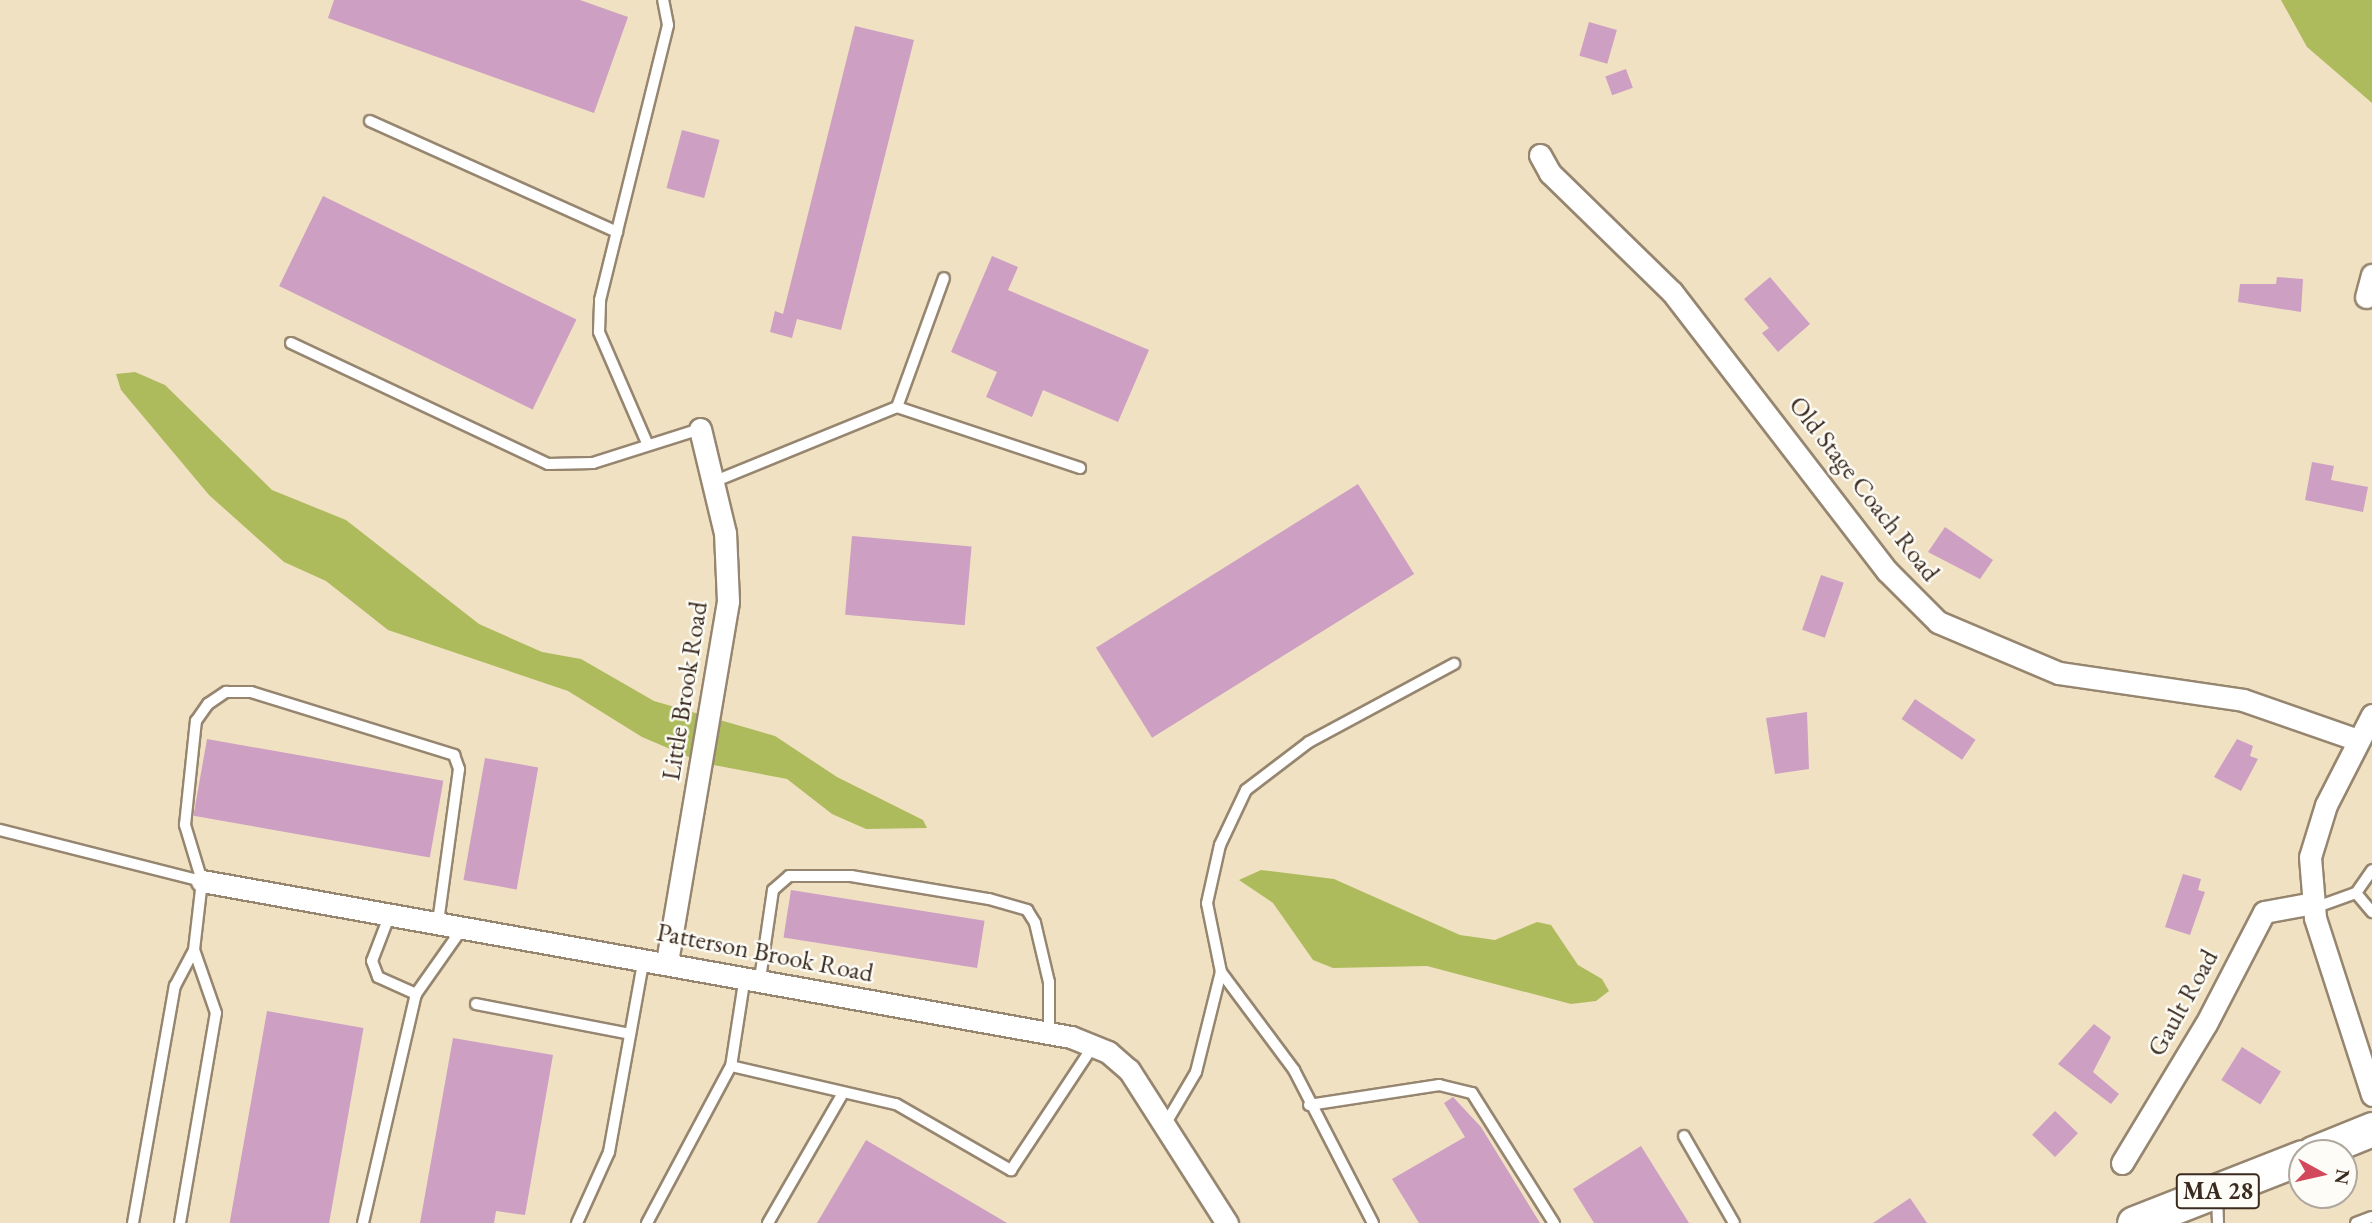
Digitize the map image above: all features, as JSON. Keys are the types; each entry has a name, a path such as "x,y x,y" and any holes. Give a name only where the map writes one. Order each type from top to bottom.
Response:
{"main road":[{"path":"2347,1139 2372,1129"},
{"name":"MA 28","path":"2134,1223 2218,1207 2288,1165"}],"street":[{"name":"Old Stage Coach Road","path":"1540,155 1559,182 1672,292 1887,571 1938,622 2059,673 2243,700 2358,740"},
{"path":"2366,297 2372,275"},
{"name":"Little Brook Road","path":"667,962 728,601 725,533 699,429"},
{"path":"2372,715 2314,835 2313,905 2372,1095"},
{"name":"Patterson Brook Road","path":"202,881 753,977 1049,1033 1093,1046 1129,1070 1166,1123 1227,1223"},
{"name":"Gault Road","path":"2122,1163 2206,1024 2264,912 2313,905"}],"lane":[{"path":"648,443 599,332 617,232 668,25 663,0"},
{"path":"370,121 617,232"},
{"path":"897,407 944,278"},
{"path":"292,343 538,461 593,463 648,443 699,429"},
{"path":"713,482 897,407 1080,468"},
{"path":"1373,1223 1309,1105 1294,1070 1221,972 1207,904 1220,845 1246,790 1309,742 1454,664"},
{"path":"133,1223 175,986 194,950 202,881 185,825 196,721 226,692 251,692 454,755 459,769 438,922"},
{"path":"0,830 202,881"},
{"path":"2313,905 2356,893 2372,870"},
{"path":"645,1223 731,1066 773,890 789,876 851,876 989,899 1027,910 1035,923 1049,982 1049,1033"},
{"path":"2356,893 2372,912"},
{"path":"390,914 373,961 378,976 416,994"},
{"path":"363,1223 416,994 464,926"},
{"path":"180,1223 216,1013 194,950"},
{"path":"577,1223 608,1152 644,958"},
{"path":"1166,1123 1195,1072 1221,972"},
{"path":"476,1004 630,1034"},
{"path":"731,1066 842,1095 896,1104 1011,1170 1093,1046"},
{"path":"1309,1105 1439,1085 1472,1093 1554,1223"},
{"path":"768,1223 842,1095"},
{"path":"1684,1136 1734,1223"},
{"path":"2357,1223 2372,1217"}],"green space":[{"path":"2281,0 2372,0 2372,103 2307,47"},
{"path":"135,372 165,385 272,490 346,520 479,624 542,652 581,659 654,701 775,736 837,777 923,820 927,828 866,829 832,814 787,779 703,763 642,737 568,691 388,630 326,581 284,562 209,495 121,390 116,374"},
{"path":"1261,870 1334,879 1460,935 1495,940 1537,922 1551,925 1578,965 1602,979 1609,991 1596,1001 1571,1004 1427,966 1333,968 1313,960 1273,903 1239,880"}],"building":[{"path":"334,0 580,0 628,17 594,113 328,18"},
{"path":"1589,22 1617,30 1607,64 1579,56"},
{"path":"855,26 914,40 841,330 797,319 792,338 770,332 775,311 783,314"},
{"path":"1626,69 1633,88 1612,95 1605,77"},
{"path":"682,130 720,140 704,198 666,188"},
{"path":"323,196 576,320 533,410 279,286"},
{"path":"992,256 1018,267 1008,290 1149,350 1118,422 1043,390 1032,417 986,397 997,372 951,352"},
{"path":"1770,277 1810,324 1778,352 1762,333 1769,328 1744,299"},
{"path":"2277,277 2303,279 2301,312 2238,302 2240,284 2276,284"},
{"path":"2312,462 2334,466 2331,480 2368,487 2363,512 2305,500"},
{"path":"1358,484 1414,574 1152,738 1096,648"},
{"path":"1945,527 1993,560 1980,579 1928,552"},
{"path":"852,536 972,546 965,625 845,615"},
{"path":"1821,575 1844,583 1825,638 1802,630"},
{"path":"1915,699 1976,740 1962,760 1902,719"},
{"path":"1807,712 1809,769 1775,774 1766,718"},
{"path":"207,739 443,781 430,857 193,816"},
{"path":"2237,739 2253,746 2250,756 2258,759 2241,791 2214,777"},
{"path":"485,758 538,767 517,889 463,880"},
{"path":"2183,874 2201,879 2198,890 2205,892 2190,935 2165,927"},
{"path":"791,890 985,921 977,968 783,937"},
{"path":"267,1011 364,1028 329,1223 230,1223"},
{"path":"2094,1024 2111,1037 2093,1072 2119,1094 2111,1104 2058,1064"},
{"path":"453,1038 553,1055 525,1215 496,1211 494,1223 420,1223"},
{"path":"2242,1047 2281,1071 2260,1104 2221,1080"},
{"path":"1453,1097 1481,1127 1540,1223 1419,1223 1392,1179 1465,1137 1444,1103"},
{"path":"2055,1111 2078,1133 2055,1157 2032,1135"},
{"path":"866,1140 1007,1223 817,1223"},
{"path":"1641,1146 1689,1223 1594,1223 1573,1189"},
{"path":"1910,1198 1927,1223 1873,1223"}]}
